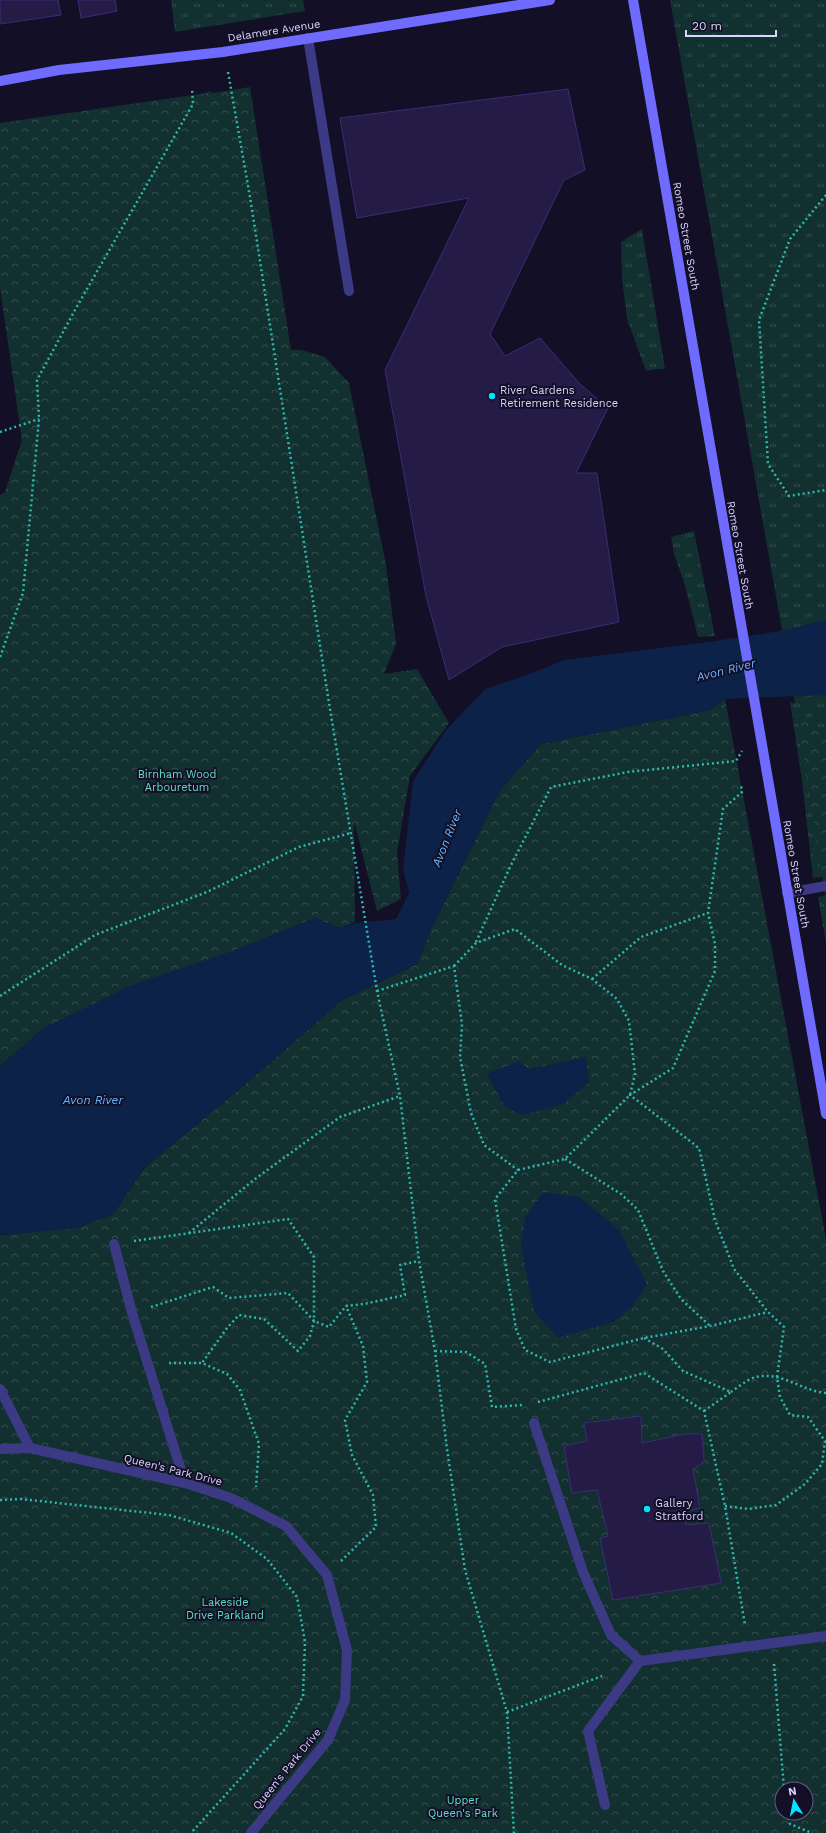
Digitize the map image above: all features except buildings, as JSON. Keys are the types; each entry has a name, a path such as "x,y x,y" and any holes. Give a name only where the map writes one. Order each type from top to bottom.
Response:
{"main road":[{"name":"Delamere Avenue","path":"0,81 60,70 223,52 550,0"},
{"name":"Romeo Street South","path":"633,0 826,1114"}],"street":[{"path":"308,38 349,291"},
{"path":"787,893 826,886"},
{"path":"114,1244 132,1313 185,1483"},
{"path":"0,1389 30,1448"},
{"path":"534,1423 583,1572 611,1635 640,1661"},
{"name":"Queen's Park Drive","path":"0,1449 30,1448 185,1483 231,1498 286,1526 327,1575 346,1650 345,1700 328,1740 251,1833"},
{"path":"605,1806 588,1731 640,1661 771,1642 826,1636"}],"path":[{"path":"223,52 230,81 250,197 377,991 400,1096 419,1261 435,1351 447,1449 465,1570 507,1712 514,1833"},
{"path":"0,657 23,593 39,419 37,380 75,310 193,104 192,88"},
{"path":"826,194 790,239 759,320 768,464 789,496 826,490"},
{"path":"0,432 39,419"},
{"path":"377,991 454,966 476,942 510,867 551,787 628,772 736,761 758,724"},
{"path":"740,785 742,792 723,809 708,913 715,944 715,971 673,1068 630,1095 565,1159 518,1170 495,1199 516,1329 525,1350 550,1362 644,1338 710,1326 768,1312"},
{"path":"0,996 95,935 207,892 299,847 351,833"},
{"path":"592,980 642,937 708,913"},
{"path":"476,942 515,930 562,965 592,980 617,999 629,1021 635,1074 630,1095"},
{"path":"454,966 462,1024 460,1057 471,1113 484,1145 518,1170"},
{"path":"630,1095 699,1148 716,1220 734,1269 768,1312 784,1327 777,1377 780,1397 790,1415 808,1417 825,1441 822,1464 805,1484 776,1505 748,1509 725,1506"},
{"path":"188,1234 255,1179 340,1117 400,1096"},
{"path":"565,1159 621,1194 638,1210 663,1271 681,1299 710,1326"},
{"path":"114,1244 288,1220 314,1257 314,1322 310,1336 298,1351 264,1319 240,1315 227,1328 202,1363"},
{"path":"132,1313 213,1287 229,1298 288,1293 314,1322 329,1327 346,1306 364,1304 406,1295 400,1266 419,1261"},
{"path":"327,1575 376,1527 373,1495 352,1455 345,1420 367,1382 363,1346 346,1306"},
{"path":"644,1338 663,1349 683,1372 731,1392"},
{"path":"435,1351 466,1352 485,1364 492,1407 529,1404 644,1373 704,1411 725,1506 749,1646"},
{"path":"147,1363 202,1363 227,1374 240,1390 259,1444 254,1509"},
{"path":"704,1411 755,1377 777,1377 818,1392 826,1393"},
{"path":"529,1404 534,1423"},
{"path":"0,1500 21,1499 169,1515 231,1533 267,1559 297,1597 305,1642 303,1696 285,1729 191,1833"},
{"path":"771,1642 778,1701 783,1781"},
{"path":"507,1712 603,1675"},
{"path":"789,1821 790,1824 812,1833"}],"green space":[{"path":"171,0 303,0 305,11 175,32"},
{"path":"670,0 826,0 826,877 813,878 802,780 790,702 795,703"},
{"name":"Birnham Wood Arbouretum","path":"250,87 291,350 301,350 325,357 349,383 386,565 396,644 384,674 417,669 449,723 410,776 397,852 401,899 377,911 354,821 355,922 340,928 315,918 44,1028 0,1066 0,495 5,492 22,440 0,288 0,123 207,93 209,91 212,93"},
{"path":"642,229 665,369 646,371 627,319 622,279 621,242"},
{"path":"694,531 715,636 698,637 684,582 674,554 671,537"},
{"path":"725,699 826,1239 826,1833 0,1833 0,1235 76,1228 113,1214 144,1168 242,1087 342,1000 417,964 431,929 500,790 541,744 710,710"},
{"path":"797,712 826,740 826,901"},
{"path":"826,895 826,943 818,897"}],"water":[{"name":"Avon River","path":"826,620 826,695 725,699 710,710 541,744 500,790 431,929 417,964 342,1000 242,1087 144,1168 113,1214 76,1228 0,1235 0,1066 44,1028 134,984 230,952 315,918 340,928 355,923 396,919 409,893 403,869 413,781 446,730 485,689 527,675 564,660 708,642 780,631"},
{"path":"586,1057 589,1082 562,1105 521,1115 505,1107 487,1074 519,1061 529,1069"},
{"path":"543,1192 579,1197 619,1230 647,1284 633,1306 613,1322 558,1338 534,1311 521,1246 525,1218"}],"place":[{"name":"River Gardens Retirement Residence","path":"492,396"},
{"name":"Gallery Stratford","path":"647,1509"}],"park label":[{"name":"Lakeside Drive Parkland","path":"225,1608"},
{"name":"Upper Queen's Park","path":"463,1806"}]}
